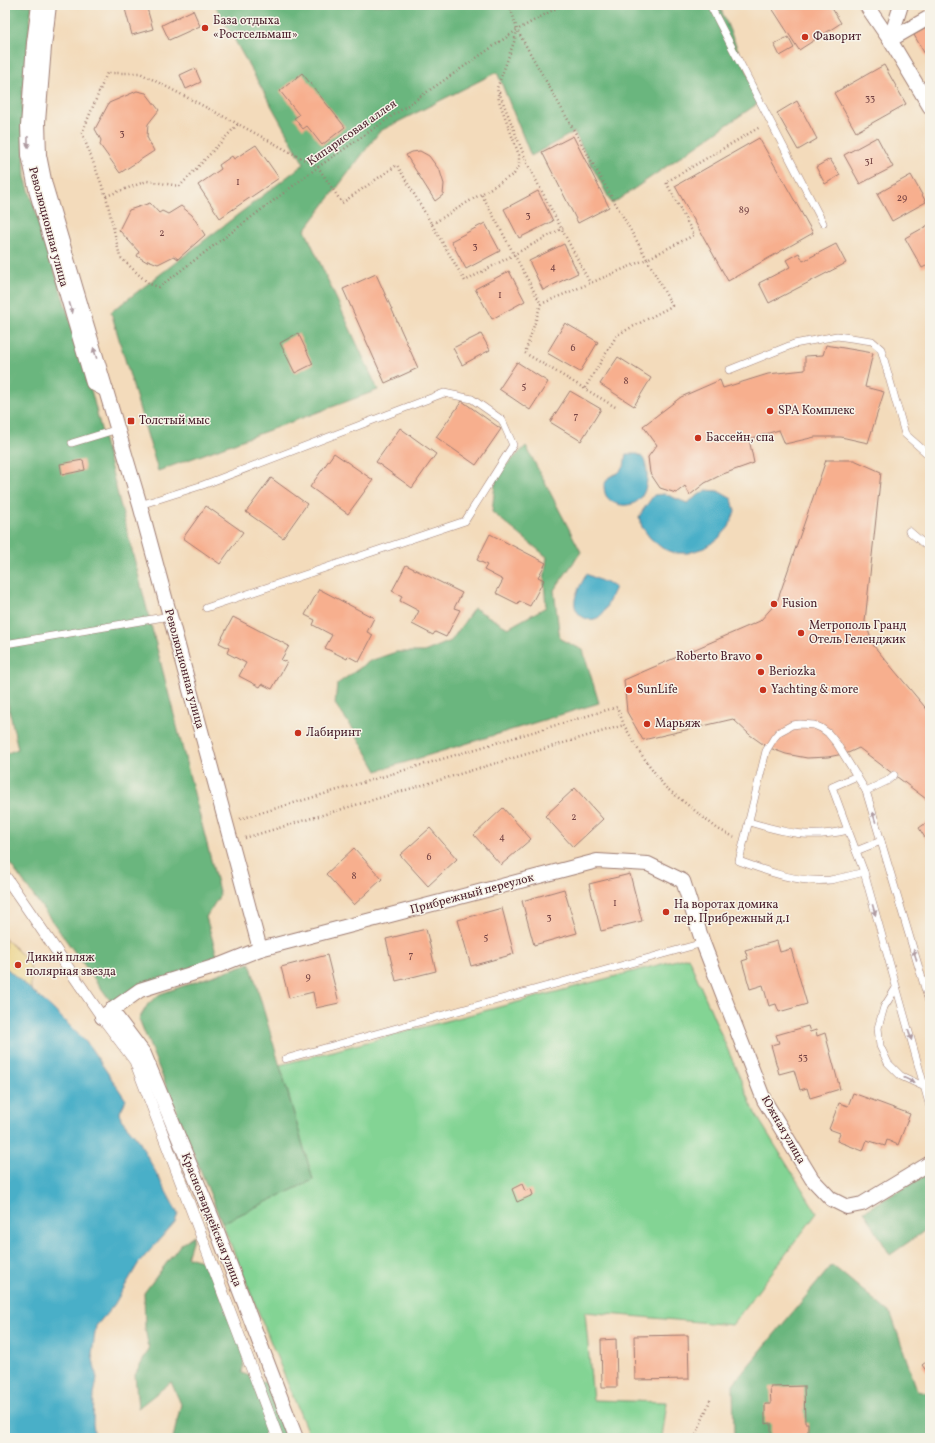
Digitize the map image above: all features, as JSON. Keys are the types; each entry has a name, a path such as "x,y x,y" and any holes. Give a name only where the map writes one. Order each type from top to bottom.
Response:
{"street":[{"name":"Революционная улица","path":"39,5 34,43 28,126 29,155 36,193 93,383 106,390"},
{"name":"Революционная улица","path":"49,5 38,122 39,155 45,185 140,505 260,949"},
{"path":"866,5 890,40 930,107"},
{"path":"890,40 901,5"},
{"path":"890,40 930,17"},
{"name":"Прибрежный переулок","path":"106,1014 140,990 220,965 260,949 596,861 648,864 683,881"},
{"path":"5,876 106,1014 135,1061 278,1438"},
{"name":"Южная улица","path":"683,881 703,942 764,1100 812,1179 831,1199 847,1207 862,1204 930,1163"},
{"name":"Красногвардейская улица","path":"106,1014 144,1054 214,1223 296,1438"}],"lane":[{"path":"710,5 823,224"},
{"path":"730,370 794,344 837,336 872,341 882,349 905,434 930,456"},
{"path":"140,505 203,485 444,393 472,399 502,420 513,445 465,521 206,608"},
{"path":"72,443 118,429"},
{"path":"909,532 930,549"},
{"path":"5,644 170,616"},
{"path":"864,872 830,880 801,880 769,872 739,861 766,751 774,738 785,728 807,724 822,728 833,738 866,791 930,1005"},
{"path":"866,791 894,775"},
{"path":"857,776 832,787 864,872 930,1107"},
{"path":"749,822 778,830 807,835 831,834 848,830"},
{"path":"856,851 881,841"},
{"path":"285,1059 703,942"},
{"path":"896,988 884,1007 878,1028 880,1046 888,1063 901,1076 924,1087"}],"path":[{"path":"510,5 517,30 647,259 672,306 617,335 585,388"},
{"name":"Кипарисовая аллея","path":"106,196 120,257 149,284 159,287 318,167 517,30 562,5"},
{"path":"432,224 482,195 514,174 519,166 519,154 499,101 497,88 517,30"},
{"path":"238,124 180,186 146,181 106,196 82,134 107,73 140,73 238,124 318,167 342,203 397,165 465,281 562,228"},
{"path":"497,88 527,163 590,283"},
{"path":"541,304 647,259 694,235 666,182 761,126 760,102"},
{"path":"482,195 541,304 525,353 617,408"},
{"path":"235,821 617,706 624,725 639,751 664,788 718,829 744,841"},
{"path":"240,839 624,725"},
{"path":"695,1438 711,1398"}],"green space":[{"path":"5,5 32,5 22,98 25,177 87,374 220,895 206,917 218,959 112,1003 5,857 5,754 18,749 5,691"},
{"path":"215,5 719,5 760,102 612,204 574,132 531,156 497,72 380,131 305,230 378,390 158,471 111,312 304,164"},
{"path":"526,446 581,552 554,590 560,639 583,650 599,703 377,771 353,729 335,704 337,684 370,661 396,652 424,652 451,641 474,608 508,628 546,607 544,581 547,557 492,512 496,475"},
{"path":"688,957 755,1113 817,1213 732,1325 585,1312 593,1400 667,1402 662,1438 310,1438 222,1223 313,1180 280,1065"},
{"path":"250,963 313,1180 222,1223 139,1019 148,1004 160,994"},
{"path":"930,1173 930,1227 890,1255 864,1211"},
{"path":"194,1235 187,1257 205,1262 223,1299 245,1353 242,1373 266,1383 287,1438 173,1438 181,1404 171,1382 138,1408 135,1375 149,1349 145,1328 144,1293 180,1245"},
{"path":"832,1265 891,1314 917,1390 930,1393 930,1438 734,1438 733,1384"}],"sand":[{"name":"Дикий пляж полярная звезда","path":"5,938 30,963 31,990 5,967"}],"water":[{"path":"626,454 637,454 643,458 647,469 646,488 642,496 635,503 620,505 611,501 607,497 604,490 604,485 609,477 618,473 624,467"},
{"path":"706,490 718,491 732,499 735,511 729,527 718,539 704,548 688,553 673,553 662,548 650,538 642,527 639,517 654,495 665,494 687,503"},
{"path":"586,574 615,587 603,613 594,619 584,618 577,611 575,606 577,593"},
{"path":"5,967 53,1009 88,1044 126,1100 120,1112 121,1119 138,1139 178,1214 175,1222 138,1264 114,1305 96,1326 92,1354 97,1379 94,1395 93,1424 95,1438 5,1438"}],"building":[{"path":"124,5 146,5 153,29 132,35"},
{"name":"Фаворит","path":"770,5 830,5 841,23 799,50"},
{"path":"193,10 200,26 169,40 162,25"},
{"path":"930,26 930,63 914,35"},
{"path":"788,37 794,48 780,56 774,44"},
{"path":"884,65 906,104 856,132 834,93"},
{"path":"195,68 201,82 186,89 180,75"},
{"path":"302,73 345,127 322,145 307,126 303,129 294,118 299,115 280,91"},
{"path":"137,91 146,93 159,110 148,124 147,137 154,151 120,173 100,145 101,140 95,129 109,103"},
{"path":"797,101 817,139 798,150 777,113"},
{"path":"573,136 609,207 578,223 542,152"},
{"path":"877,137 893,167 860,184 844,155"},
{"path":"759,138 813,233 728,281 675,186"},
{"path":"256,145 279,178 220,218 198,185 221,169 219,165 232,156 234,159"},
{"path":"420,151 429,156 440,171 444,184 443,195 435,201 406,155 412,152"},
{"path":"830,159 840,175 825,184 816,167"},
{"path":"911,175 926,202 892,221 877,194"},
{"path":"538,191 553,221 519,238 504,209"},
{"path":"150,203 159,213 162,211 168,214 181,206 192,215 205,235 178,259 174,256 158,264 148,260 147,262 137,256 139,252 119,230 129,210"},
{"path":"485,223 500,251 466,269 451,241"},
{"path":"930,224 930,264 922,268 905,238"},
{"path":"564,244 578,273 543,290 529,261"},
{"path":"836,244 846,263 769,303 759,283 790,267 786,260 799,253 803,261"},
{"path":"509,271 525,301 492,319 475,289"},
{"path":"376,274 418,368 385,383 343,289"},
{"path":"565,323 598,342 580,372 547,353"},
{"path":"298,333 313,364 295,373 280,343"},
{"path":"481,334 490,350 462,365 453,348"},
{"name":"SPA Комплекс","path":"826,345 873,353 865,387 884,392 868,443 841,437 815,437 785,444 779,430 749,439 754,463 723,474 705,483 690,495 685,486 676,493 660,488 650,473 648,457 657,445 643,426 681,397 720,380 723,388 768,374 805,370 805,356 823,355"},
{"path":"618,357 651,378 634,406 600,384"},
{"path":"517,362 548,382 530,410 499,389"},
{"path":"570,391 601,409 581,441 550,422"},
{"path":"462,401 501,429 476,465 436,437"},
{"path":"400,428 436,454 412,488 376,462"},
{"path":"334,453 373,480 348,514 310,487"},
{"path":"83,460 85,470 62,475 60,464"},
{"name":"Метрополь Гранд Отель Геленджик","path":"826,460 854,460 881,472 865,621 873,645 930,713 930,802 859,748 848,753 828,757 807,758 786,754 767,747 750,735 733,719 643,740 627,712 624,680 760,621 777,602"},
{"path":"271,478 307,504 283,538 246,512"},
{"path":"206,506 243,532 220,564 183,538"},
{"path":"490,534 546,563 538,577 544,580 530,606 519,601 518,604 496,593 503,580 484,570 487,565 477,560"},
{"path":"406,565 462,593 454,608 460,610 446,637 435,632 433,635 412,624 419,611 400,601 402,596 392,591"},
{"path":"319,589 374,618 367,632 373,635 359,662 348,656 347,659 325,648 332,635 313,625 315,620 305,615"},
{"path":"233,617 289,646 281,660 287,662 272,689 262,684 260,687 239,676 246,663 227,653 229,648 219,643"},
{"path":"575,788 603,819 573,847 545,816"},
{"path":"503,808 531,839 501,865 474,835"},
{"path":"930,820 930,846 919,828"},
{"path":"430,828 457,859 428,886 400,855"},
{"path":"354,848 382,879 354,905 326,874"},
{"path":"630,874 642,921 601,931 589,884"},
{"path":"564,889 577,933 534,945 522,901"},
{"path":"502,908 514,954 471,966 458,920"},
{"path":"426,929 436,971 396,981 386,939"},
{"path":"777,941 780,952 791,949 807,1004 779,1012 776,1004 769,1006 763,985 750,989 742,961 748,959 745,950"},
{"path":"327,955 339,1003 316,1008 313,992 289,998 281,967"},
{"path":"808,1026 810,1032 816,1030 817,1036 825,1033 840,1089 810,1098 807,1088 800,1090 794,1070 779,1074 771,1045 779,1043 776,1035"},
{"path":"853,1093 910,1114 898,1145 887,1140 885,1146 867,1140 863,1151 837,1141 840,1133 829,1129 839,1103 848,1106"},
{"path":"522,1184 525,1191 531,1189 533,1195 517,1202 512,1189"},
{"path":"688,1335 689,1379 635,1380 634,1336"},
{"path":"616,1339 617,1387 602,1387 601,1340"},
{"path":"930,1359 930,1376 922,1365"},
{"path":"804,1386 805,1423 808,1423 808,1438 771,1438 771,1423 765,1424 765,1404 771,1404 770,1387"}],"place":[{"name":"База отдыха «Ростсельмаш»","path":"205,28"},
{"name":"Фаворит","path":"805,37"},
{"name":"SPA Комплекс","path":"770,411"},
{"name":"Толстый мыс","path":"131,421"},
{"name":"Бассейн, спа","path":"698,438"},
{"name":"Fusion","path":"774,604"},
{"name":"Метрополь Гранд Отель Геленджик","path":"801,633"},
{"name":"Roberto Bravo","path":"759,657"},
{"name":"Beriozka","path":"761,672"},
{"name":"SunLife","path":"629,690"},
{"name":"Yachting & more","path":"763,690"},
{"name":"Марьяж","path":"647,724"},
{"name":"Лабиринт","path":"298,733"},
{"name":"На воротах домика пер. Прибрежный д.1","path":"666,912"},
{"name":"Дикий пляж полярная звезда","path":"18,965"}]}
